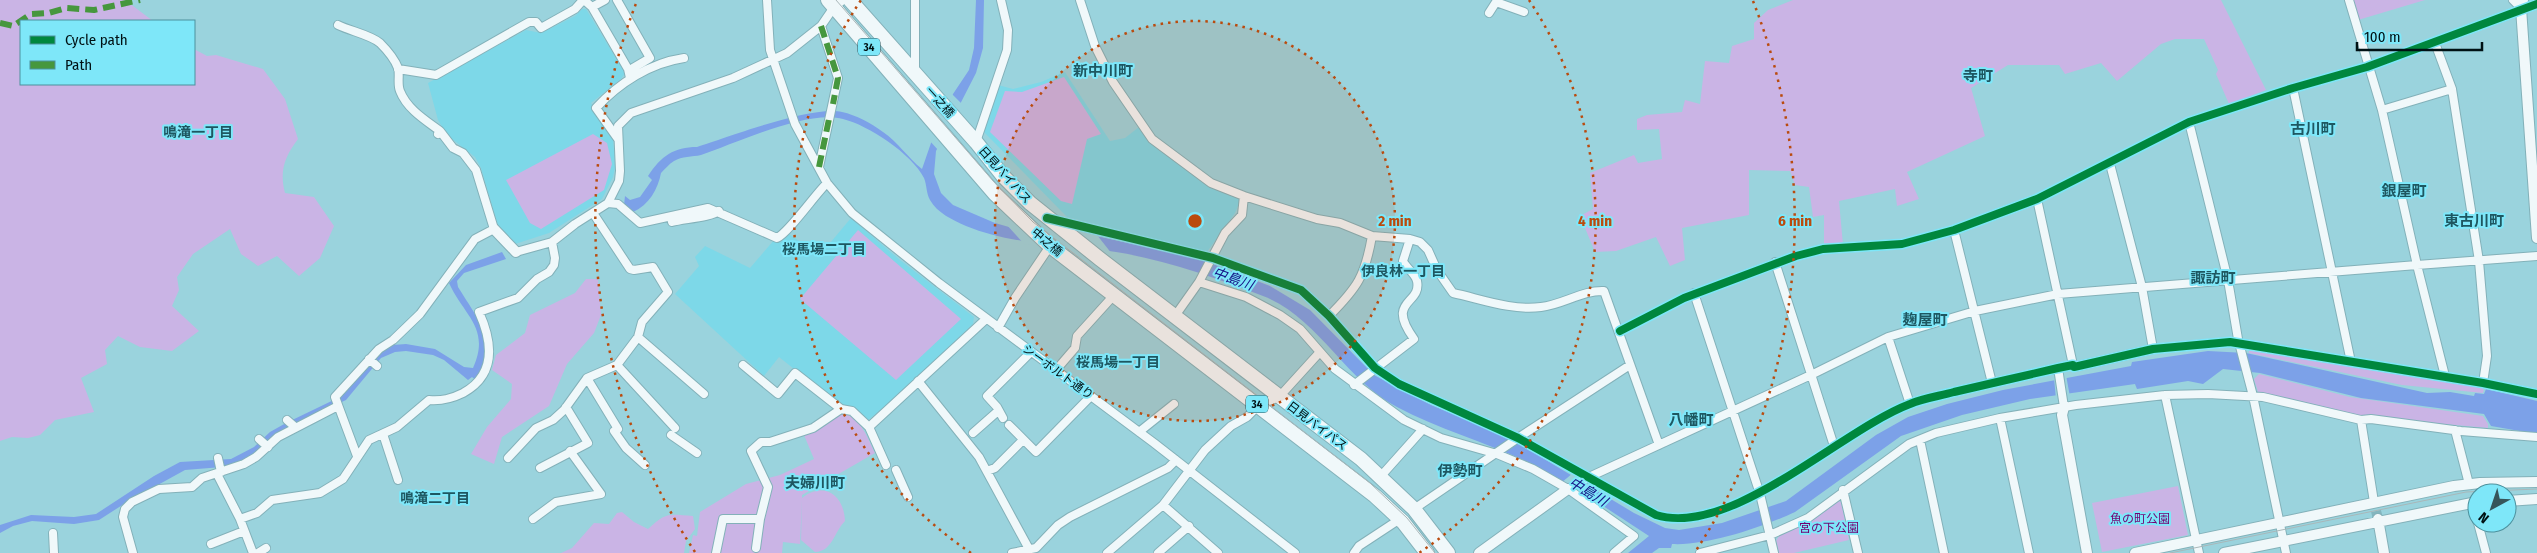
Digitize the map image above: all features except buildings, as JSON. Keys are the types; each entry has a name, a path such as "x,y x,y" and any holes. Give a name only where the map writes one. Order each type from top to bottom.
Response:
{"highway":[{"name":"34","path":"850,0 915,74"},
{"name":"一之橋","path":"835,2 909,94 954,146"},
{"name":"一之橋","path":"915,74 966,130"},
{"name":"日見バイパス","path":"966,130 1003,176 1046,218"},
{"name":"日見バイパス","path":"954,146 1018,216"},
{"name":"中之橋","path":"1018,216 1050,246 1077,267"},
{"name":"中之橋","path":"1046,218 1100,259"},
{"name":"日見バイパス","path":"1100,259 1381,476 1414,510 1448,553"},
{"name":"日見バイパス","path":"1077,267 1115,294 1375,496 1400,519 1427,553"}],"street":[{"path":"398,69 436,75 529,22 536,22 541,28 575,9 583,0 592,7 628,69 630,78"},
{"path":"592,7 606,0"},
{"path":"617,0 650,58 633,68 630,78"},
{"name":"シーボルト通り","path":"767,0 770,50 795,124 827,184 858,218 986,319 1176,460 1295,553"},
{"path":"915,0 915,74"},
{"path":"976,142 1007,50 1008,30 1001,0"},
{"path":"1080,0 1095,46 1113,82 1152,139 1211,183 1317,220 1340,223 1372,236 1410,239 1420,242 1428,250 1437,270 1453,293 1528,308 1564,303 1592,292 1604,291 1620,331 1630,365 1659,445"},
{"path":"2349,0 2367,68 2382,110 2417,265 2445,376"},
{"path":"2512,0 2522,4 2537,4"},
{"path":"338,26 356,34 372,38 380,43 398,69 399,90 402,95 423,121 439,132 452,148 463,153 476,170 494,229 512,249 552,242 574,224 608,203 616,189 620,171 618,126 631,113 675,96 706,88 773,61 787,53 821,26 835,2"},
{"path":"1489,13 1496,2 1524,12"},
{"path":"1620,331 1694,293 1775,262 1823,249 1902,244 1954,230 2037,199 2110,164 2189,122 2293,88 2367,68 2435,43 2522,4"},
{"path":"2522,4 2537,238"},
{"path":"819,167 838,78 821,26"},
{"path":"2435,43 2452,90 2479,261 2487,356 2483,383"},
{"path":"618,139 596,108 615,88 630,78 672,60 684,58"},
{"path":"2293,88 2334,273 2351,362"},
{"path":"2382,110 2452,90"},
{"path":"2189,122 2228,280 2286,553"},
{"path":"2110,164 2142,287 2153,348"},
{"path":"608,203 618,204 640,223 708,208 777,238 784,234 812,198 827,184"},
{"path":"1175,316 1199,282 1225,233 1242,215 1244,196"},
{"path":"2037,199 2073,365"},
{"path":"672,222 690,217 711,216 718,211"},
{"path":"508,458 536,428 553,420 566,407 587,378 617,364 638,337 642,322 668,292 652,267 634,270 630,268 593,213"},
{"path":"1046,218 1213,258 1301,290 1329,316 1375,368 1399,384 1518,438 1656,515 1673,519 1698,517 1760,494 1834,446 1910,404 1992,383 2073,365 2074,367 2153,348 2230,342 2241,348 2445,376 2537,394"},
{"path":"357,456 335,397 369,358 410,325 475,239 494,229"},
{"path":"1954,230 1992,383"},
{"path":"1329,316 1354,292 1361,279 1368,258 1372,236"},
{"path":"1354,385 1414,338 1402,321 1404,308 1417,286 1416,279 1403,261 1410,239"},
{"path":"240,519 257,513 272,500 320,493 343,479 355,464 357,456 369,440 405,421 429,400 442,401 479,382 487,365 489,349 487,329 480,312 518,298 537,279 549,272 554,265 555,258 552,242"},
{"path":"998,328 1015,298 1050,246"},
{"path":"1479,553 1589,476 1813,374 1888,337 1975,310 2058,294 2537,256"},
{"path":"1775,262 1813,374 1834,446"},
{"path":"1199,282 1246,296 1274,311 1300,329 1312,341 1319,353 1354,385 1404,420 1441,438 1497,454 1533,469 1568,489 1634,536 1616,553"},
{"path":"1694,293 1734,410 1760,494 1774,553"},
{"path":"1056,370 1075,348 1077,336 1115,294"},
{"path":"869,427 986,319"},
{"path":"638,337 704,394"},
{"path":"1888,337 1910,404"},
{"path":"973,433 1000,414 997,407 987,396 1031,352"},
{"path":"1107,553 1163,505 1205,450 1231,426 1247,417 1259,405 1279,397 1319,353"},
{"path":"369,358 377,366"},
{"path":"617,364 673,431 697,454"},
{"path":"742,365 778,394 795,373 841,408 852,411 869,427 886,465"},
{"path":"1414,510 1518,438 1630,365"},
{"path":"2058,368 2064,407 2062,416 2087,553"},
{"path":"587,378 618,428 614,431 626,448 645,465"},
{"path":"918,381 966,439 987,471 1029,549"},
{"path":"2165,395 2199,553"},
{"path":"1700,553 1770,535 1808,518 1843,490 1909,444 1936,434 2000,418 2064,407 2165,395 2253,396 2361,420 2371,419 2455,430 2537,437"},
{"path":"1009,425 1036,452 1091,396"},
{"path":"1139,432 1174,404"},
{"path":"133,553 123,518 125,509 132,502 160,490 192,487 202,478 219,468 244,464 268,448 278,436 338,406"},
{"path":"540,468 588,443 566,407"},
{"path":"756,548 760,519 768,487 751,451 761,442 770,442 813,428 841,408"},
{"path":"2000,418 2029,553"},
{"path":"287,420 295,427"},
{"path":"2361,420 2384,553"},
{"path":"1381,476 1422,429"},
{"path":"2455,430 2469,483"},
{"path":"383,434 398,480"},
{"path":"259,439 268,448"},
{"path":"987,471 995,468 1023,440"},
{"path":"1920,440 1944,553"},
{"path":"533,519 556,502 600,494 570,451"},
{"path":"1012,553 1036,548 1058,525 1070,517 1168,468 1176,460"},
{"path":"219,468 253,553"},
{"path":"896,470 908,497"},
{"path":"2503,483 2537,482"},
{"path":"2224,553 2283,541 2467,485"},
{"path":"1843,490 1858,553"},
{"path":"2517,500 2537,499"},
{"path":"2135,553 2280,524 2467,503"},
{"path":"1163,505 1189,526 1213,551"},
{"path":"716,553 723,519 760,519"},
{"path":"1354,553 1359,546 1400,519"},
{"path":"1158,553 1189,526"},
{"path":"211,544 244,530"},
{"path":"53,533 54,553"},
{"path":"2480,533 2486,553"},
{"path":"258,553 266,548"}],"shaded area":[{"path":"582,9 586,9 625,73 621,79 591,103 613,138 615,167 613,177 602,199 549,233 512,245 498,226 481,168 475,157 447,135 438,120 428,83 526,30 541,33 575,16"},
{"path":"1065,72 1110,141 1125,138 1139,127 1197,177 1215,189 1238,196 1240,201 1235,213 1207,252 1067,217 984,132 998,85 1013,89 1041,82"},
{"path":"851,218 900,260 974,317 973,324 895,398 867,421 854,408 838,404 779,357 764,376 675,294 699,266 695,257 705,246 750,268 775,239 784,239 789,234 820,255"}],"green space":[{"path":"0,0 125,0 152,20 20,20 20,85 195,85 195,50 207,56 216,55 263,69 285,99 298,139 284,164 283,185 285,193 314,197 334,226 320,258 299,276 277,256 258,266 241,254 230,229 193,254 177,277 179,290 172,306 199,331 172,351 140,347 118,336 105,350 107,364 81,378 94,412 55,420 40,435 28,438 12,437 0,441"},
{"path":"1793,0 2221,0 2266,90 2229,104 2216,74 2218,70 2204,39 2175,39 2161,44 2117,81 2101,63 2065,74 2059,65 2008,65 1971,88 1985,136 1907,172 1919,199 1897,206 1895,189 1839,201 1843,245 1824,246 1824,215 1813,217 1809,187 1795,185 1790,171 1749,170 1749,215 1682,228 1685,260 1670,266 1656,237 1616,251 1595,252 1580,216 1593,209 1590,173 1634,155 1638,163 1662,159 1659,129 1637,130 1637,119 1647,115 1682,112 1685,100 1700,104 1705,61 1729,63 1732,46 1754,39 1754,23 1768,10"},
{"path":"2352,0 2425,0 2358,20"},
{"path":"1064,77 1101,134 1087,139 1072,204 1061,201 990,132 1005,91 1022,92"},
{"path":"593,134 607,143 612,164 604,190 541,229 530,223 506,180"},
{"path":"858,230 961,319 896,380 800,299"},
{"path":"586,279 598,279 601,315 594,333 567,364 549,406 502,437 494,464 471,454 487,427 511,399 512,384 492,370 496,355 525,333 530,315 575,293"},
{"path":"2249,347 2485,385 2483,393 2402,385 2249,353"},
{"path":"2259,374 2350,397 2483,416 2488,424 2488,428 2357,416 2268,396 2258,392 2254,379"},
{"path":"840,412 853,417 858,422 875,453 802,495 802,498 810,493 825,491 831,493 841,504 845,521 825,549 815,552 801,540 802,500 800,544 783,542 782,553 689,553 693,535 697,536 700,512 746,484 780,475 814,459 804,435"},
{"name":"魚の町公園","path":"2178,486 2188,535 2102,552 2092,503"},
{"name":"宮の下公園","path":"1838,501 1841,502 1849,540 1794,553 1779,553 1776,541 1779,536 1811,522"},
{"path":"622,512 634,522 648,529 668,515 693,516 695,529 686,541 684,553 561,553 572,548 594,523 609,524 617,513"}],"water":[{"name":"中島川","path":"976,0 984,0 983,48 976,73 936,151 934,174 941,193 953,205 995,223 1016,229 1101,237 1200,259 1270,286 1310,310 1374,375 1431,405 1506,436 1634,513 1665,528 1679,530 1722,523 1786,501 1876,435 1908,417 1947,404 2003,390 2131,366 2132,362 2208,351 2246,353 2427,393 2450,392 2474,396 2475,393 2484,394 2486,389 2537,401 2537,434 2491,426 2484,414 2361,398 2260,373 2223,369 2203,384 2188,381 2137,389 2135,384 2030,399 1962,415 1901,436 1795,512 1782,518 1718,539 1686,544 1672,544 1671,548 1659,548 1652,553 1628,553 1649,536 1544,470 1397,407 1362,381 1300,318 1282,306 1263,296 1191,270 1135,255 1021,241 966,226 946,216 933,205 924,178 900,150 865,127 853,122 828,117 811,119 772,129 701,155 677,159 661,173 655,191 644,205 633,212 624,205 625,196 630,200 640,197 652,180 648,176 653,169 663,158 675,151 697,147 770,123 811,113 842,112 863,120 888,136 922,169 931,143 953,94 969,70 974,48"},
{"path":"502,252 506,259 464,273 457,281 458,287 483,331 485,353 477,381 472,377 468,380 444,360 433,355 406,351 395,352 381,358 346,400 288,427 273,437 258,452 242,461 222,467 185,470 99,520 74,524 32,521 13,526 0,533 0,525 31,515 74,517 96,514 154,476 180,462 231,459 254,447 270,432 342,396 381,350 393,345 406,344 435,349 464,367 473,368 478,354 479,342 477,332 449,283 466,265"}],"pier":[{"path":"951,93 963,105 939,151 929,140"},
{"path":"1006,224 1097,235 1112,254 1024,244"},
{"path":"2066,375 2070,397 2056,399 2054,378"},
{"path":"1573,473 1590,483 1579,491 1561,483"}],"tunnel":[{"path":"2376,511 2378,519"}],"tram line":[{"path":"836,0 994,182 1033,222 1370,483 1407,518 1435,553"},
{"path":"2170,553 2466,492 2537,489"}],"marked path":[{"path":"22,20 31,14 49,13 66,8 94,10 140,0"},
{"path":"0,23 13,26 20,21"},
{"path":"821,26 838,78 833,104"},
{"path":"819,167 829,119"}],"cycle path":[{"path":"1620,331 1684,298 1796,256 1823,249 1902,244 1954,230 2037,199 2189,122 2293,88 2367,67 2537,4"},
{"path":"1047,218 1213,258 1301,290 1329,316 1375,368 1399,384 1518,438 1656,515 1686,518 1718,511 1751,497 1785,478 1882,417 1915,402 2058,368 2073,365 2074,367 2153,349 2230,342 2483,383 2537,394"}],"district":[{"name":"新中川町","path":"1103,71"},
{"name":"寺町","path":"1978,76"},
{"name":"古川町","path":"2313,129"},
{"name":"鳴滝一丁目","path":"198,132"},
{"name":"銀屋町","path":"2404,191"},
{"name":"東古川町","path":"2474,221"},
{"name":"桜馬場二丁目","path":"824,249"},
{"name":"伊良林一丁目","path":"1403,271"},
{"name":"諏訪町","path":"2213,278"},
{"name":"麹屋町","path":"1925,320"},
{"name":"桜馬場一丁目","path":"1118,362"},
{"name":"八幡町","path":"1691,420"},
{"name":"伊勢町","path":"1460,471"},
{"name":"夫婦川町","path":"815,483"},
{"name":"鳴滝二丁目","path":"435,498"}]}
